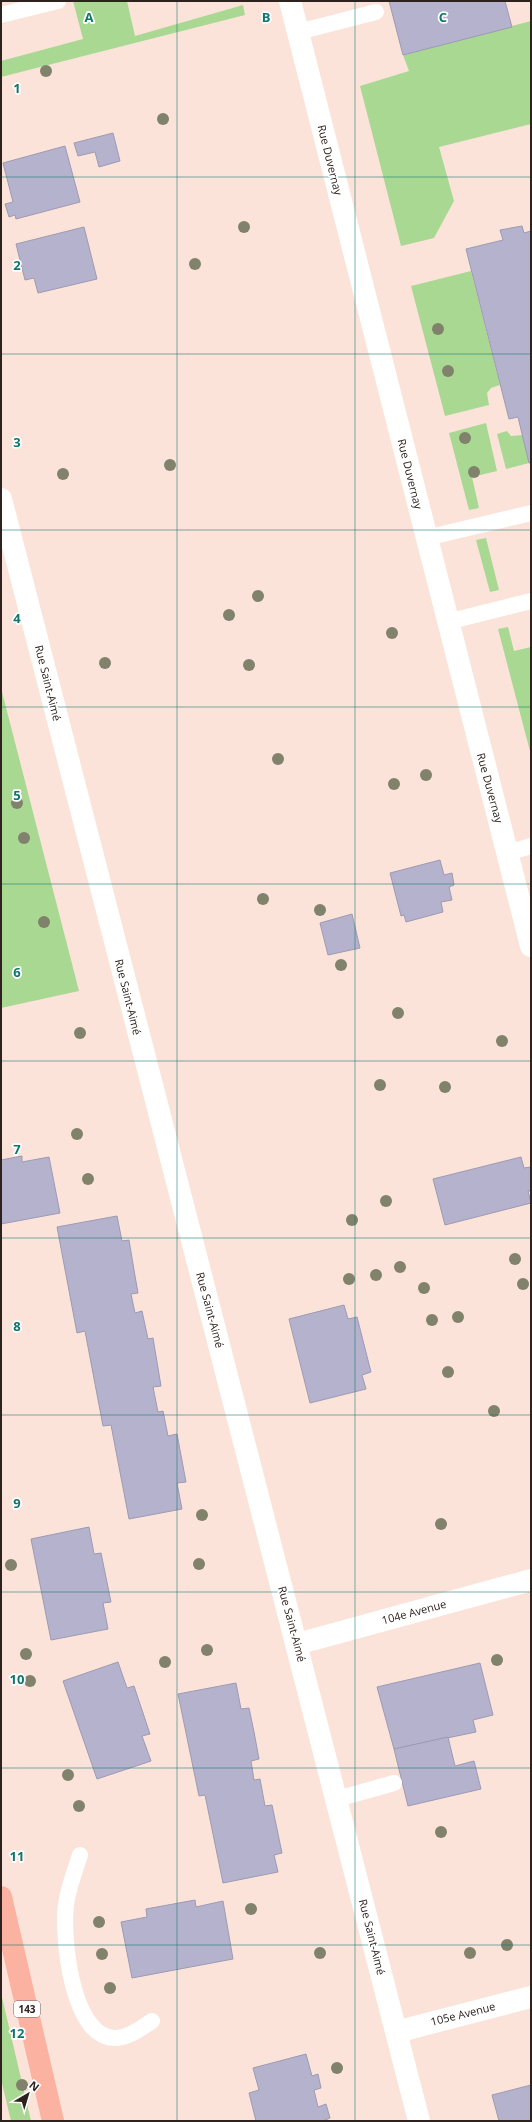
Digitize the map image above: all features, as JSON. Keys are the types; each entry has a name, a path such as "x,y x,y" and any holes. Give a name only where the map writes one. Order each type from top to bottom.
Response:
{"main road":[{"name":"143","path":"1,1898 53,2121"}],"street":[{"name":"Rue Duvernay","path":"290,1 447,622 531,946"},
{"name":"Rue Saint-Aimé","path":"1,499 419,2121"},
{"name":"104e Avenue","path":"297,1644 531,1580"},
{"name":"105e Avenue","path":"396,2032 531,1997"}],"lane":[{"path":"1,15 58,1"},
{"path":"298,32 376,12"},
{"path":"426,538 531,513"},
{"path":"447,622 531,601"},
{"path":"507,853 531,846"},
{"path":"337,1799 394,1783"},
{"path":"80,1855 66,1904 68,1959 77,2000 93,2026 102,2034 112,2038 132,2034 152,2021"}],"green space":[{"path":"73,1 127,1 135,36 243,5 245,15 1,77 1,61 83,39"},
{"path":"531,21 531,124 439,147 454,201 434,238 401,246 360,86 409,71 403,55"},
{"path":"471,271 500,385 491,388 487,393 489,405 445,416 411,286"},
{"path":"486,423 497,471 472,477 479,508 469,510 449,433"},
{"path":"507,431 511,436 523,435 529,463 506,469 497,434"},
{"path":"486,538 499,590 490,592 476,540"},
{"path":"508,627 514,651 531,647 531,755 498,629"},
{"path":"1,688 79,991 1,1008"},
{"path":"1,1993 31,2121 11,2121 1,2079"}],"building":[{"path":"389,1 505,1 512,27 403,55"},
{"path":"113,133 120,161 99,167 95,152 78,156 74,143"},
{"path":"65,146 80,202 16,219 15,215 9,217 5,204 13,202 3,163"},
{"path":"522,226 524,233 531,231 531,463 529,463 518,417 509,419 466,249 503,240 500,230"},
{"path":"84,227 97,279 38,293 34,278 25,280 16,244"},
{"path":"440,860 444,875 452,873 454,885 449,887 452,900 441,902 443,912 406,922 404,915 401,916 390,873"},
{"path":"352,914 360,948 328,955 320,923"},
{"path":"22,1156 22,1162 49,1157 60,1213 1,1224 1,1160"},
{"path":"521,1157 524,1168 531,1167 531,1191 528,1191 531,1203 445,1225 433,1179"},
{"path":"117,1216 122,1241 129,1240 138,1293 131,1294 135,1313 142,1311 148,1339 153,1338 161,1386 153,1387 158,1412 163,1411 168,1436 177,1434 186,1482 177,1483 182,1509 129,1519 111,1425 103,1426 85,1331 77,1333 57,1227"},
{"path":"344,1305 348,1319 357,1317 371,1372 362,1375 366,1389 310,1403 289,1319"},
{"path":"89,1527 94,1554 101,1553 111,1602 103,1603 108,1629 51,1640 31,1539"},
{"path":"118,1662 127,1688 134,1686 150,1734 142,1736 151,1761 97,1779 63,1681"},
{"path":"480,1663 493,1715 473,1720 476,1732 394,1749 377,1687"},
{"path":"236,1683 241,1709 249,1708 254,1732 259,1759 251,1761 254,1780 260,1779 265,1806 272,1805 282,1853 274,1855 278,1872 223,1883 205,1795 199,1796 178,1694"},
{"path":"448,1737 455,1766 474,1761 481,1789 408,1806 394,1749"},
{"path":"195,1900 196,1907 223,1901 233,1959 132,1978 121,1922 147,1917 146,1909"},
{"path":"306,2054 312,2076 318,2074 321,2088 314,2090 318,2107 326,2104 330,2118 323,2121 256,2121 249,2093 259,2090 253,2068"},
{"path":"531,2085 531,2121 499,2121 492,2095"}]}
